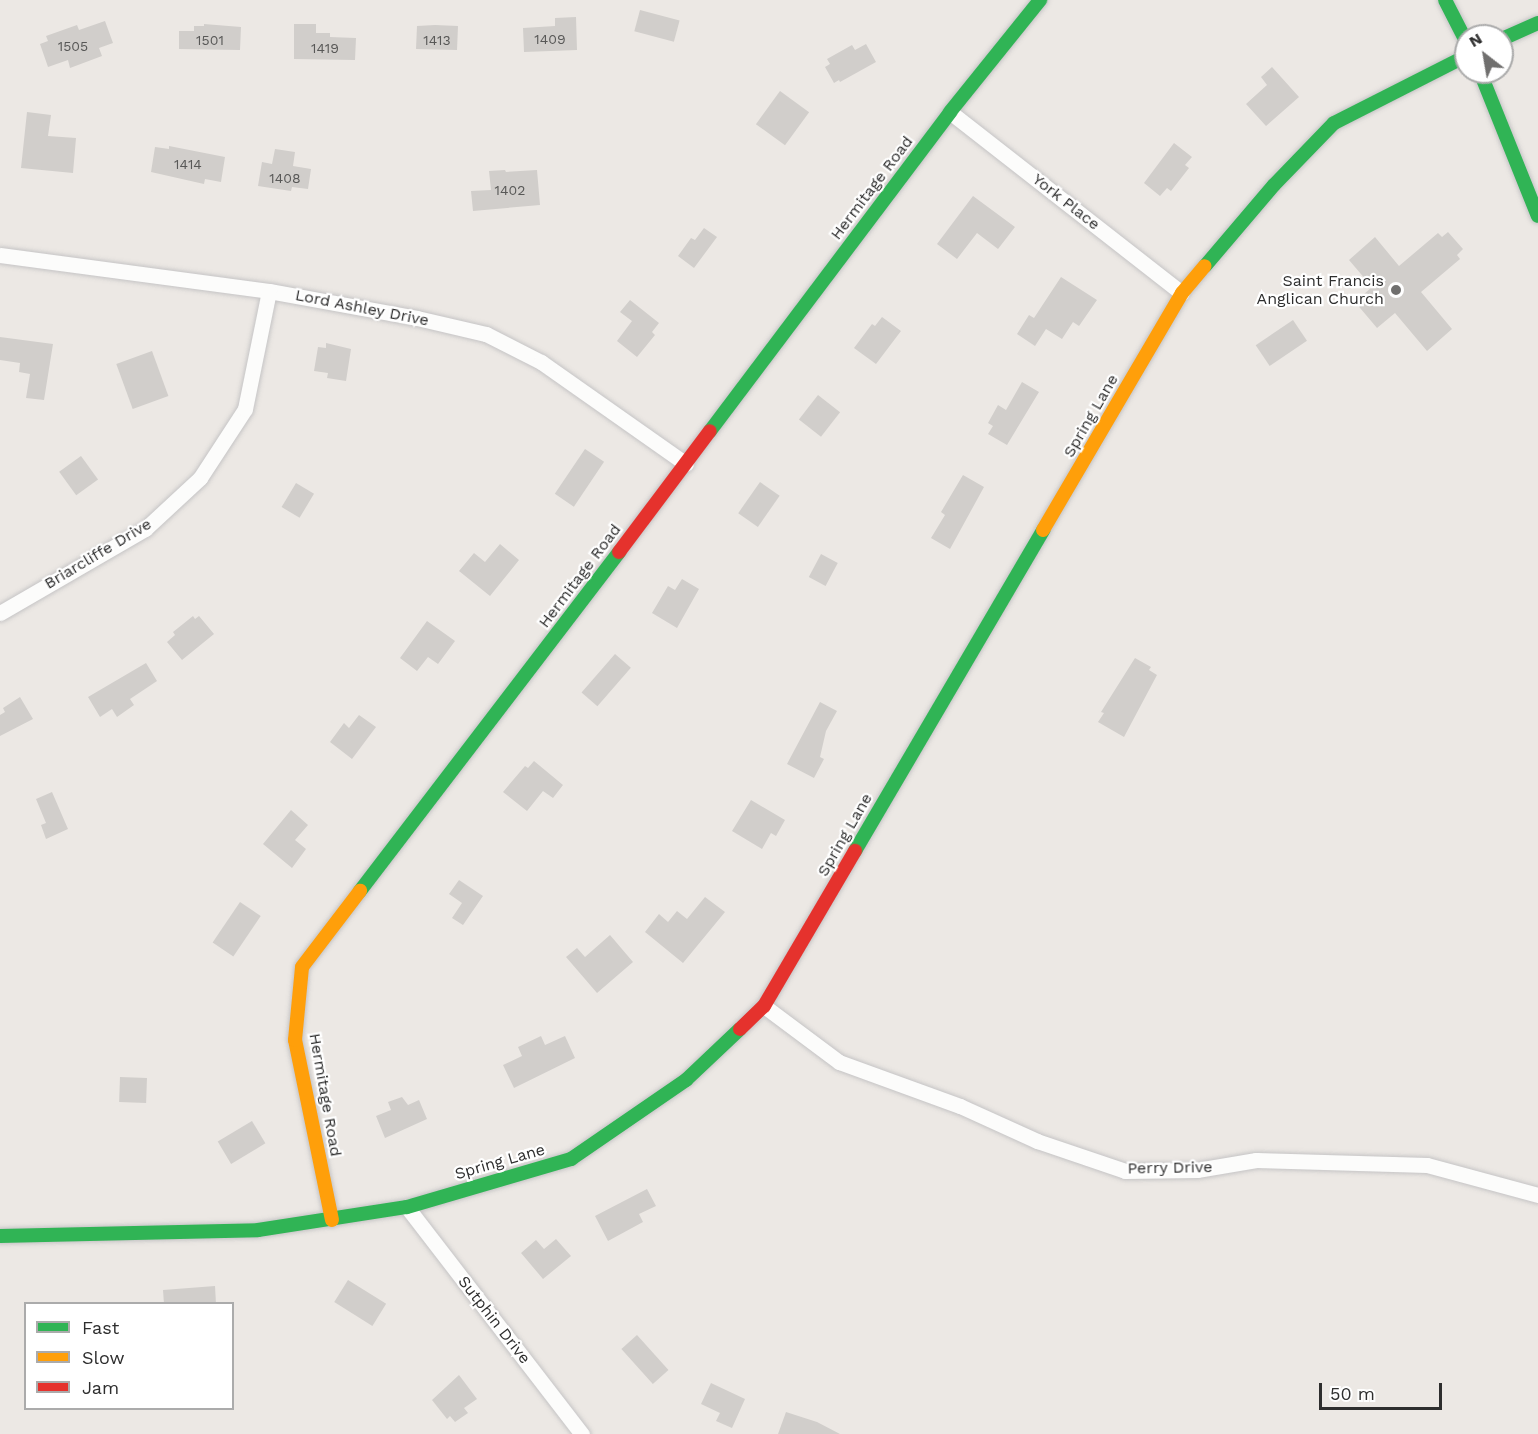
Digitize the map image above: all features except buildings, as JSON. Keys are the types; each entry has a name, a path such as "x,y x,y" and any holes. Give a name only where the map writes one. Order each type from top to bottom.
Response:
{"street":[{"name":"Hermitage Road","path":"332,1220 295,1040 302,967 686,464 950,112 1040,0"},
{"path":"1445,0 1457,24"},
{"path":"1514,33 1538,22"},
{"name":"Spring Lane","path":"0,1236 258,1230 407,1207 571,1159 686,1080 764,1006 1182,293 1274,185 1334,123 1454,62"},
{"path":"1485,84 1538,216"},
{"name":"York Place","path":"950,112 1182,293"},
{"name":"Lord Ashley Drive","path":"0,255 269,291 417,318 486,334 541,362 686,464"},
{"name":"Briarcliffe Drive","path":"0,613 146,529 200,478 245,409 269,291"},
{"name":"Perry Drive","path":"764,1006 839,1062 960,1106 1037,1141 1125,1171 1197,1170 1256,1160 1427,1165 1538,1195"},
{"name":"Sutphin Drive","path":"407,1207 582,1434"}],"traffic: fast":[{"path":"710,431 950,112 1040,0"},
{"path":"1445,0 1457,24"},
{"path":"1514,34 1538,23"},
{"path":"1205,266 1274,185 1334,123 1454,62"},
{"path":"1485,84 1538,216"},
{"path":"855,851 1043,530"},
{"path":"360,891 619,552"},
{"path":"0,1236 258,1230 407,1207 571,1159 686,1080 740,1029"}],"traffic: slow":[{"path":"1043,530 1182,293 1205,266"},
{"path":"332,1220 295,1040 302,967 360,891"}],"traffic: jam":[{"path":"619,552 710,431"},
{"path":"740,1029 764,1006 855,851"}],"place":[{"name":"Saint Francis Anglican Church","path":"1396,290"}]}
